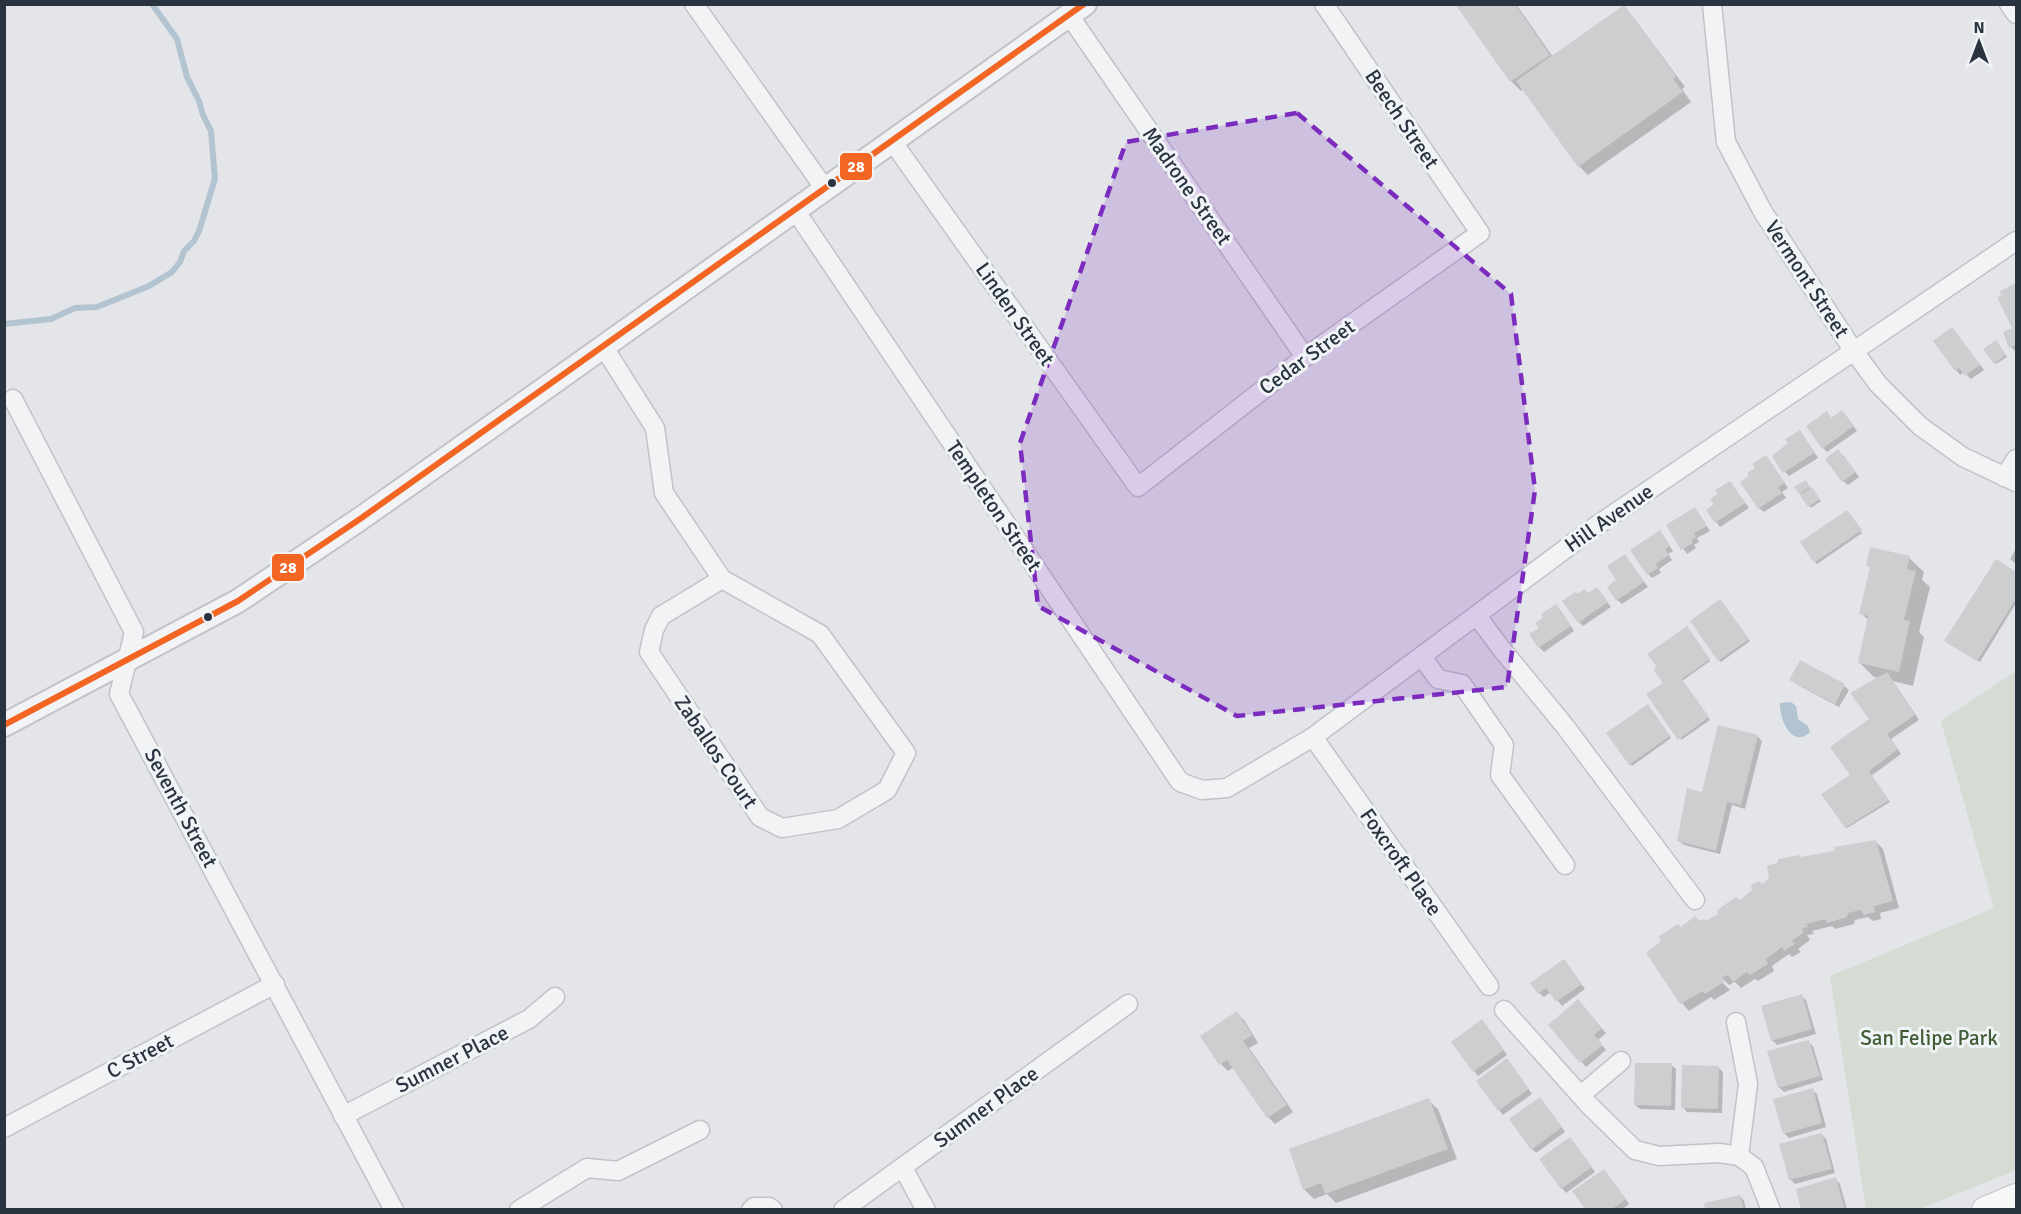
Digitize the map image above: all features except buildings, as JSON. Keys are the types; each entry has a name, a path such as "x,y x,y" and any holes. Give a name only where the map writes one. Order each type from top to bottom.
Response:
{"main road":[{"path":"1986,1209 2016,1197"}],"street":[{"path":"694,4 825,189"},
{"name":"Beech Street","path":"1324,4 1480,233"},
{"name":"Vermont Street","path":"1712,4 1726,142 1763,212 1853,350 1878,384 1920,426 1963,457 2010,479"},
{"path":"2009,4 2016,14"},
{"path":"4,725 238,601 369,513 1077,10"},
{"name":"Madrone Street","path":"1077,10 1305,357"},
{"name":"Linden Street","path":"892,141 1138,487"},
{"name":"Templeton Street","path":"795,210 1180,782 1202,790"},
{"name":"Cedar Street","path":"1138,487 1305,357 1480,233"},
{"name":"Hill Avenue","path":"1202,790 1227,788 1313,737 1596,526 2016,241"},
{"name":"Zaballos Court","path":"603,346 655,428 664,493 722,579 820,634 906,753 887,790 838,819 782,828 760,817 650,652 654,630 661,616 722,579"},
{"name":"Seventh Street","path":"13,399 134,632 119,693 394,1209"},
{"path":"2010,479 2016,459"},
{"path":"1478,616 1500,647 1564,725 1695,900"},
{"path":"1422,657 1438,679 1462,684 1504,745 1500,774 1565,865"},
{"name":"Foxcroft Place","path":"1313,737 1489,986"},
{"name":"C Street","path":"4,1128 275,984"},
{"name":"Sumner Place","path":"343,1116 529,1019 555,996"},
{"name":"Sumner Place","path":"843,1209 1128,1004"},
{"path":"1504,1010 1581,1095 1635,1150 1659,1156 1719,1153 1739,1156 1754,1167 1771,1209"},
{"path":"1736,1022 1748,1084 1739,1156"},
{"path":"1581,1095 1621,1061"},
{"path":"519,1209 586,1168 618,1171 700,1130"},
{"path":"903,1168 927,1209"},
{"path":"750,1209 753,1207 772,1209"}],"highlighted area":[{"path":"1297,113 1511,294 1535,490 1507,687 1237,716 1038,606 1020,443 1126,142"}],"green space":[{"name":"San Felipe Park","path":"2016,671 2016,1170 1919,1209 1866,1209 1830,976 1994,908 1941,721"}],"water":[{"path":"1791,702 1796,706 1798,719 1808,726 1810,732 1804,737 1792,735 1784,724 1780,703"}],"waterway":[{"path":"4,324 51,319 75,308 97,307 149,286 172,272 199,231 215,179 211,131 187,77 177,39 152,4"}],"transit line":[{"name":"28","path":"4,725 238,601 360,519 1084,4"}]}
